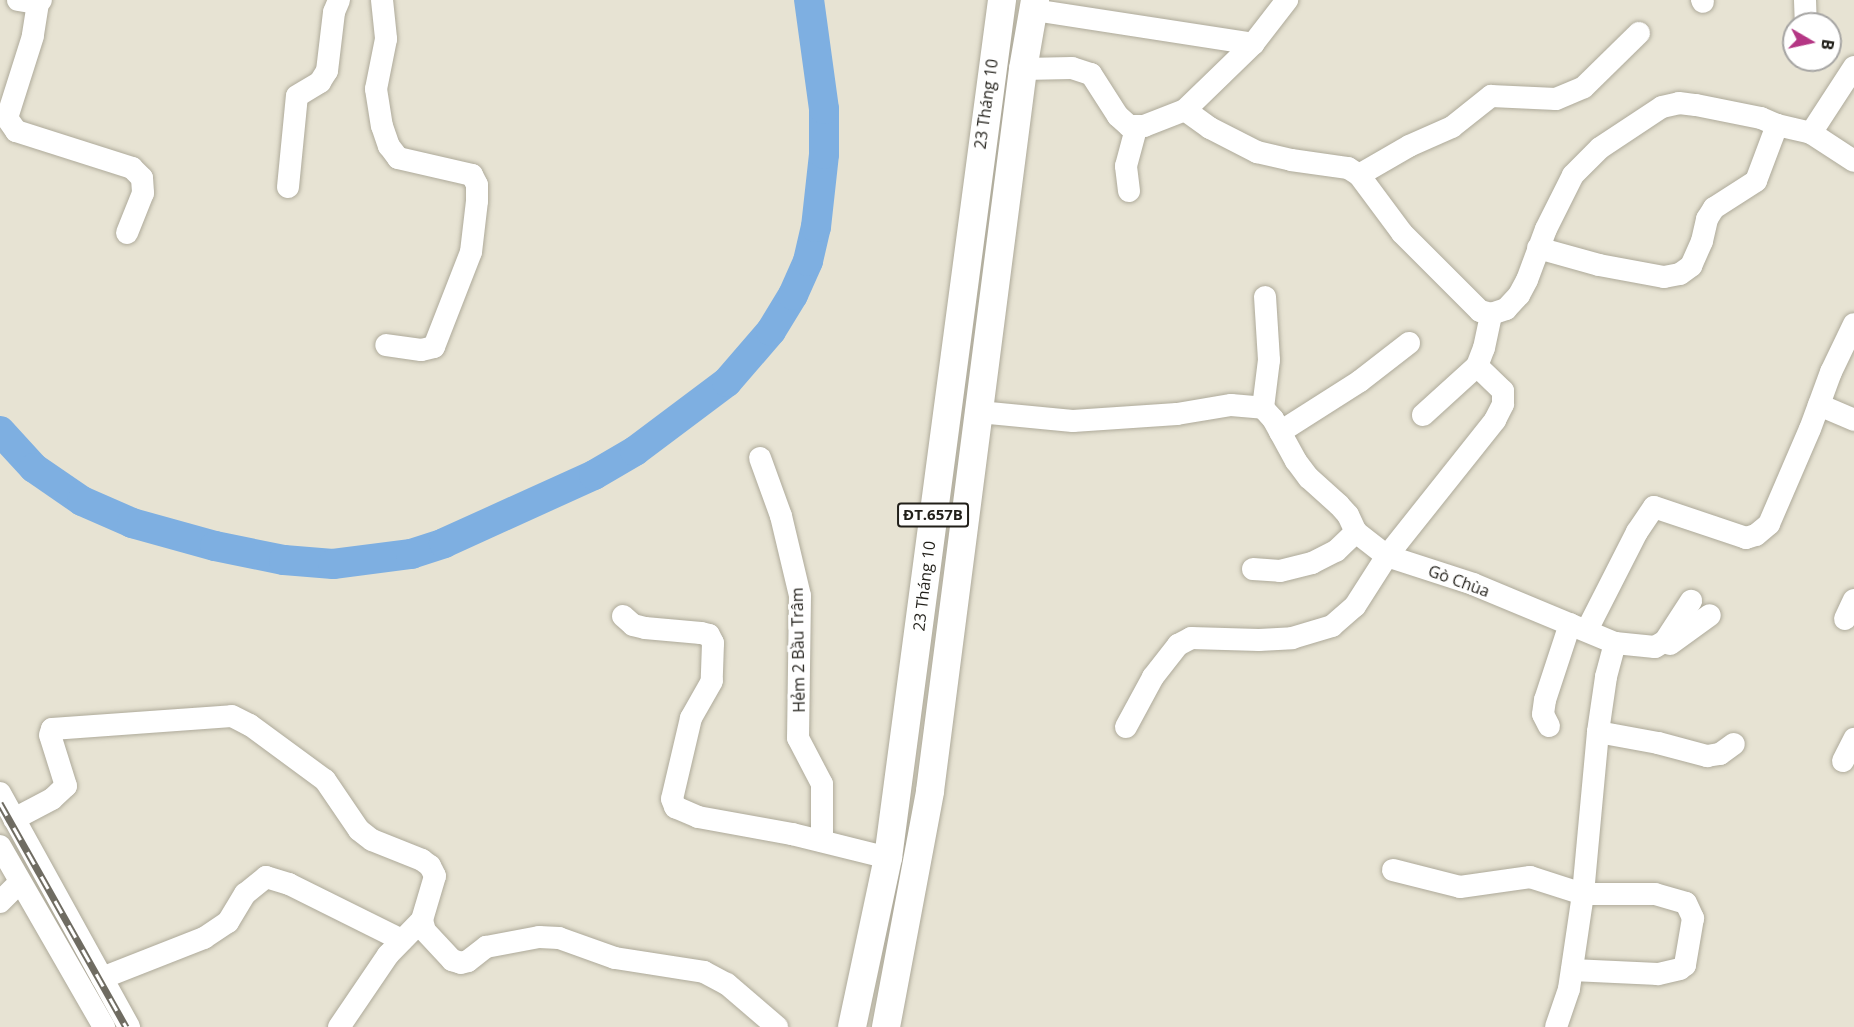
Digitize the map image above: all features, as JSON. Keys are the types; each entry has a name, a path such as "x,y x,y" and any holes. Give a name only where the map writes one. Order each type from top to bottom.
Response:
{"main road":[{"name":"23 Tháng 10","path":"852,1027 888,858 1002,0"},
{"name":"23 Tháng 10","path":"886,1027 930,791 1023,69 1034,5"}],"street":[{"path":"288,187 297,96 320,82 327,71 334,12 339,0"},
{"path":"382,0 386,39 376,89 382,126 389,146 398,158 472,175 477,185 471,252 434,347 421,350 386,345"},
{"path":"1023,69 1071,68 1091,74 1122,123 1136,128 1185,110 1253,44 1287,0"},
{"path":"33,1 33,36 7,118 16,131 132,168 142,178 143,193 127,233"},
{"path":"1034,5 1253,44"},
{"path":"1359,175 1409,146 1452,127 1491,96 1556,99 1584,87 1639,33"},
{"path":"1811,132 1854,68"},
{"path":"1185,110 1210,128 1257,152 1291,160 1348,168 1359,175 1402,233 1480,311 1491,314 1506,309 1519,295 1568,183 1580,167 1600,148 1662,107 1678,103 1696,105 1761,118 1777,125 1811,132 1854,161"},
{"path":"1538,248 1599,265 1664,277 1680,274 1691,266 1702,241 1707,219 1714,208 1756,181 1777,125"},
{"path":"1130,191 1126,166 1136,128"},
{"path":"979,412 1073,421 1177,414 1231,405 1263,408 1269,360 1265,297"},
{"path":"1424,415 1477,366 1484,348 1491,314"},
{"path":"1549,726 1544,714 1545,700 1578,627 1654,507 1746,538 1756,535 1769,524 1831,372 1854,324"},
{"path":"1280,432 1342,393 1410,343"},
{"path":"1126,727 1141,696 1178,645 1191,638 1277,640 1323,630 1332,626 1355,606 1387,556 1495,420 1503,404 1503,391 1477,366"},
{"path":"1819,405 1854,420"},
{"name":"Gò Chùa","path":"1263,408 1274,418 1296,461 1348,515 1356,532 1387,556 1473,585 1615,643 1655,647"},
{"name":"Hẻm 2 Bầu Trâm","path":"760,458 781,516 800,596 798,738 822,784 822,841"},
{"path":"1253,569 1280,571 1312,564 1336,551 1356,532"},
{"path":"1655,647 1665,641 1691,601"},
{"path":"1655,647 1670,644 1710,615"},
{"path":"623,616 633,626 701,633 709,635 713,643 712,681 691,718 672,799 675,807 698,816 822,841 888,858"},
{"path":"1556,1027 1569,989 1572,970 1583,894 1598,732 1606,677 1615,643"},
{"path":"14,819 52,799 66,786 50,735 52,729 232,716 250,725 325,780 351,821 372,840 430,866 435,876 422,920 388,954 339,1027"},
{"path":"1598,732 1658,743 1707,756 1720,754 1734,744"},
{"path":"1843,761 1854,739"},
{"path":"0,793 129,1027"},
{"path":"0,846 104,1027"},
{"path":"1393,870 1460,887 1530,876 1583,894 1655,894 1686,903 1693,918 1685,965 1680,969 1658,974 1572,970"},
{"path":"102,978 204,938 228,922 245,894 266,877 289,884 402,940"},
{"path":"0,902 20,882"},
{"path":"422,920 425,931 432,939 452,960 461,963 468,961 486,947 539,937 578,942 615,958 704,972 727,984 777,1027"}],"waterway":[{"path":"0,431 34,468 82,501 132,523 215,546 284,560 333,564 411,554 444,543 594,475 635,451 727,382 771,331 793,295 808,261 816,227 824,154 824,109 809,0"}],"railway":[{"path":"0,803 126,1027"}]}
